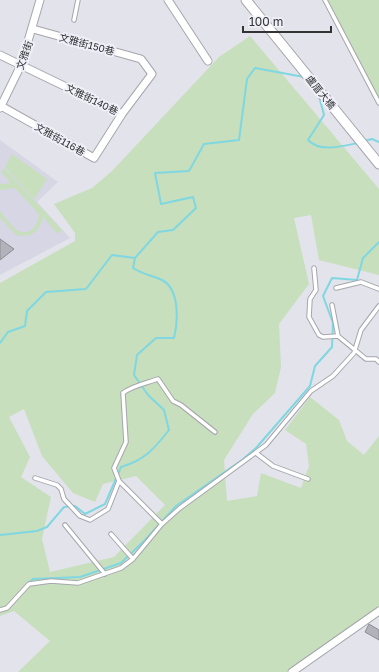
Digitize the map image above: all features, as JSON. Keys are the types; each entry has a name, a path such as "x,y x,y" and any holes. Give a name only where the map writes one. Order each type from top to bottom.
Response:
{"street":[{"name":"文雅街","path":"0,106 21,65 33,29 40,0"},
{"path":"168,0 208,61"},
{"name":"盧厝大橋","path":"246,0 263,19 379,164"},
{"name":"文雅街150巷","path":"33,29 141,59"},
{"name":"文雅街140巷","path":"0,55 122,114 152,74 141,59"},
{"name":"文雅街116巷","path":"0,106 94,158 122,114"},
{"path":"292,672 379,611"}],"lane":[{"path":"74,20 78,0"},
{"path":"325,0 379,103"},
{"path":"314,268 316,290 310,299 308,317 319,335 323,337 337,336 366,359 376,359 379,362"},
{"path":"336,288 362,282 379,289"},
{"path":"332,305 337,336"},
{"path":"0,610 7,608 29,584 51,581 78,583 121,568 132,559 161,523 266,445 311,391 333,376 354,353 361,330 379,306"},
{"path":"161,523 118,480 114,468 126,442 123,393 130,387 139,386 158,379 173,401 181,405 215,432"},
{"path":"256,453 273,466 308,479"},
{"path":"35,478 57,485 61,489 64,499 73,509 80,516 90,520 108,510 118,480"},
{"path":"65,525 104,573"},
{"path":"111,534 132,559"}],"shaded area":[{"path":"0,140 58,182 37,202 70,238 0,275"}],"green space":[{"path":"327,0 379,0 379,100"},
{"path":"250,36 379,189 379,275 319,260 311,215 294,218 309,284 279,324 281,367 275,393 253,414 224,460 227,501 257,496 261,473 301,488 309,466 306,444 285,430 310,397 339,420 347,441 364,455 379,436 379,608 287,672 18,672 50,641 14,611 0,616 0,283 75,241 75,233 54,204 92,188 112,171 219,57","holes":["24,409 42,456 73,493 95,502 103,484 136,476 165,505 114,557 50,572 42,539 51,497 21,477 30,457 9,417"]},
{"path":"12,154 47,179 34,199 5,167"},
{"path":"4,168 62,230 58,234 43,217 37,230 31,235 26,236 16,235 0,218 0,211 14,227 22,232 26,232 35,227 39,214 15,188 0,190 0,184 11,183 1,172"}],"building":[{"path":"0,239 14,249 0,260"},
{"path":"369,624 379,630 379,640 365,632"}],"waterway":[{"path":"0,343 8,332 25,326 27,311 46,292 86,289 112,255 135,258 158,232 173,230 196,208 193,197 161,204 155,173 189,171 204,144 239,140 247,79 255,68 304,77"},
{"path":"319,96 324,115 308,140 313,144 332,148 358,143"},
{"path":"364,141 372,139 379,142"},
{"path":"16,596 33,579 80,577 121,563 145,540 176,506 242,460 256,448 310,386 315,366 332,347 333,323 323,296 332,278 357,280 363,258 379,242"},
{"path":"0,535 37,531 47,527 64,507 75,506 85,514 105,504 121,467 143,457 159,443 169,430 164,410 148,395 134,375 137,355 156,338 174,338 177,315 175,298 168,284 133,268 135,258"}]}
